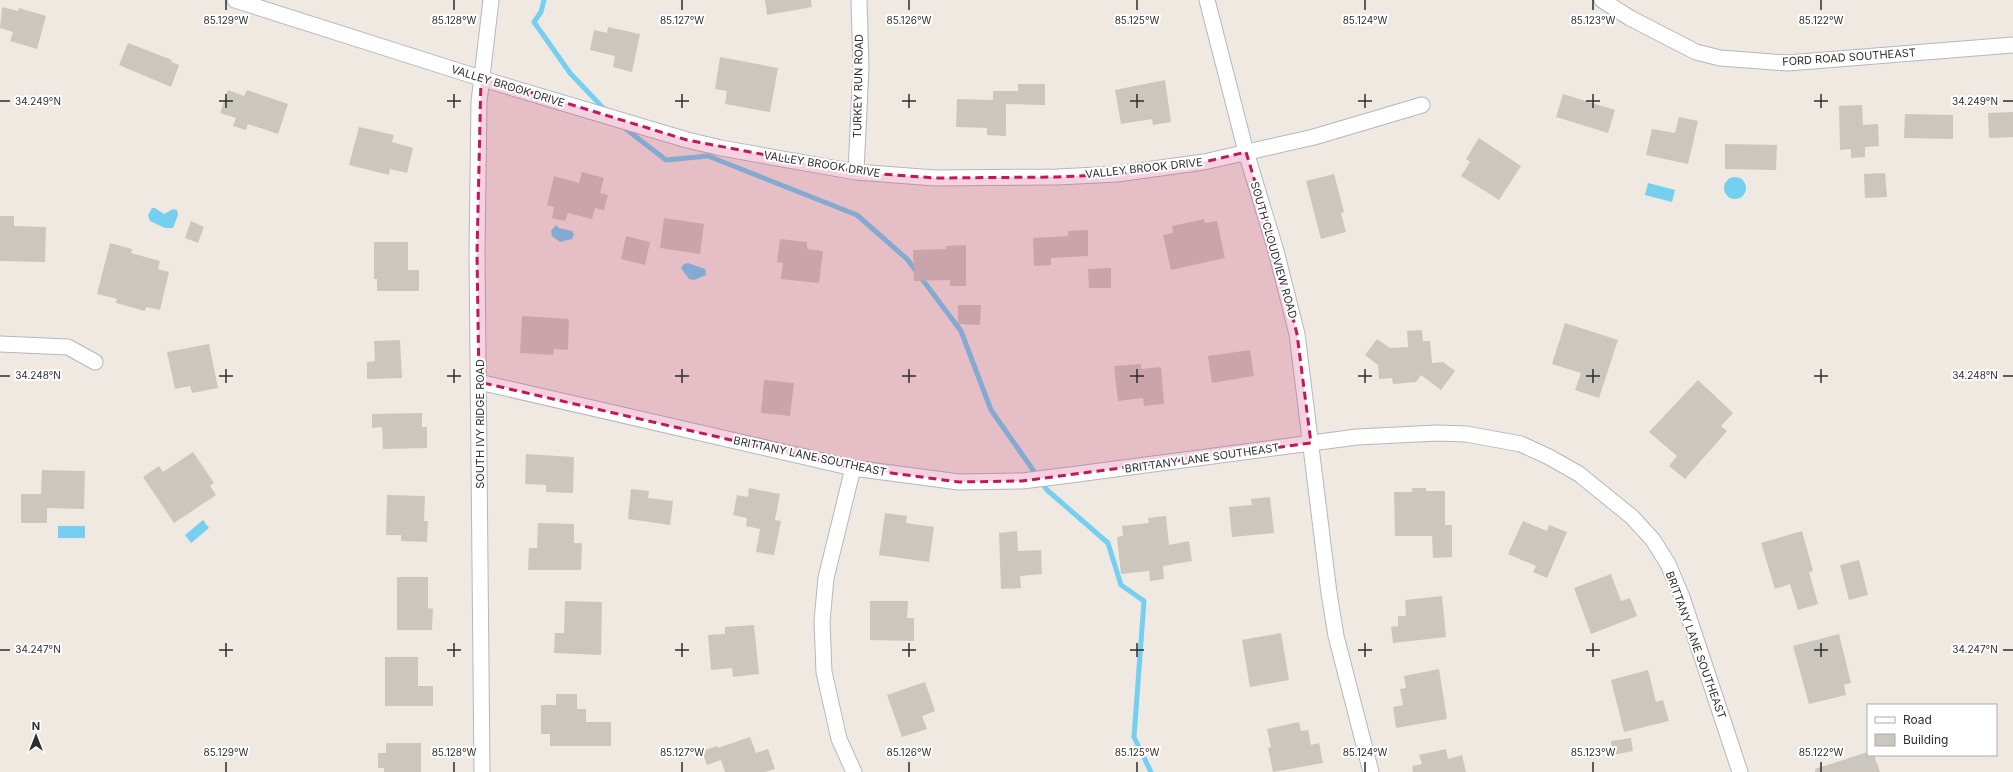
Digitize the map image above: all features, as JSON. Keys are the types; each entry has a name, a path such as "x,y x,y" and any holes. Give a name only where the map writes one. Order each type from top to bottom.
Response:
{"street":[{"name":"VALLEY BROOK DRIVE","path":"235,0 687,140 721,148 856,172 935,178 1057,177 1117,174 1204,162 1314,137 1422,105"},
{"name":"SOUTH IVY RIDGE ROAD","path":"482,772 480,382 477,254 481,77 491,0"},
{"name":"TURKEY RUN ROAD","path":"856,172 861,67 859,0"},
{"name":"SOUTH CLOUDVIEW ROAD","path":"1207,0 1246,152 1276,251 1297,334 1311,443 1320,534 1336,636 1371,772"},
{"name":"FORD ROAD SOUTHEAST","path":"1602,0 1637,22 1696,52 1727,58 1788,63 2013,45"},
{"path":"0,344 68,347 94,362"},
{"name":"BRITTANY LANE SOUTHEAST","path":"480,382 852,468 959,482 1022,481 1357,436 1437,433 1466,434 1521,444 1549,457 1590,482 1632,517 1653,540 1668,564 1682,597 1740,772"},
{"path":"852,468 826,578 822,621 824,672 839,739 854,772"}],"highlighted area":[{"path":"481,77 687,140 856,172 935,178 1057,177 1117,174 1204,162 1246,152 1276,251 1297,334 1311,443 1022,481 959,482 853,468 479,382 477,254"}],"water":[{"path":"1735,177 1739,178 1745,184 1745,192 1739,198 1735,199 1731,198 1725,192 1724,188 1725,184 1731,178"},
{"path":"1648,183 1675,190 1672,202 1645,195"},
{"path":"152,208 155,208 164,214 173,209 177,210 178,215 173,228 165,228 150,221 148,215"},
{"path":"556,225 559,228 572,231 574,234 572,239 560,242 552,236 551,231"},
{"path":"688,263 705,269 706,275 694,280 689,279 681,268 684,264"},
{"path":"203,520 209,528 191,543 185,535"},
{"path":"58,526 85,526 85,538 58,538"}],"building":[{"path":"765,0 811,0 812,7 767,15"},
{"path":"2,7 18,11 19,8 46,16 37,49 10,41 13,32 0,28"},
{"path":"608,27 640,34 632,72 613,67 615,56 590,50 594,30 607,33"},
{"path":"128,43 172,60 171,62 179,65 171,87 119,65"},
{"path":"720,57 778,68 770,112 725,104 727,91 715,89"},
{"path":"1165,80 1171,122 1153,125 1152,119 1121,124 1115,90"},
{"path":"1018,84 1045,84 1045,105 1006,104 1006,136 987,135 987,128 956,127 957,99 993,100 993,91 1018,91"},
{"path":"228,90 244,96 247,90 288,104 278,134 248,124 246,130 233,126 236,118 220,113"},
{"path":"1563,94 1615,110 1608,133 1556,117"},
{"path":"1862,105 1863,125 1878,124 1879,146 1865,147 1865,157 1851,158 1851,149 1840,150 1839,106"},
{"path":"2013,112 2013,137 1989,138 1988,113"},
{"path":"1905,114 1953,115 1953,139 1904,138"},
{"path":"1679,117 1698,121 1688,164 1646,155 1652,129 1675,133"},
{"path":"359,127 394,135 392,142 413,148 407,173 390,169 389,175 349,165"},
{"path":"1479,138 1521,166 1499,200 1461,176 1470,162 1466,159"},
{"path":"1725,144 1777,145 1776,170 1725,169"},
{"path":"582,172 604,178 600,193 608,195 604,210 595,208 592,219 568,213 565,221 552,218 554,207 547,205 554,176 579,183"},
{"path":"1885,173 1887,197 1865,198 1864,174"},
{"path":"1334,174 1344,212 1341,213 1346,232 1321,239 1306,181"},
{"path":"0,216 14,216 14,226 46,227 45,262 0,261"},
{"path":"664,218 704,224 700,254 660,248"},
{"path":"1204,219 1205,223 1217,221 1225,258 1171,270 1163,235 1173,233 1172,226"},
{"path":"191,221 204,227 198,243 185,238"},
{"path":"1088,230 1088,256 1051,258 1051,265 1034,266 1033,238 1068,236 1068,231"},
{"path":"626,236 650,242 645,265 621,259"},
{"path":"780,239 807,242 807,249 823,251 819,283 781,279 783,263 777,262"},
{"path":"374,242 408,242 408,270 419,270 419,291 377,291 377,279 374,279"},
{"path":"110,243 132,249 131,253 160,261 158,269 169,272 160,310 146,307 145,311 116,303 117,299 97,294"},
{"path":"966,245 966,286 950,286 950,280 914,281 913,250 946,249 946,246"},
{"path":"1111,268 1111,288 1089,288 1088,269"},
{"path":"958,305 981,305 980,325 958,324"},
{"path":"522,316 569,319 568,350 554,349 553,355 520,353"},
{"path":"1565,323 1618,340 1599,398 1575,390 1581,373 1552,364"},
{"path":"1422,330 1423,341 1430,341 1432,363 1443,362 1455,371 1441,390 1421,375 1416,382 1393,384 1392,378 1379,379 1378,365 1365,355 1377,339 1390,348 1408,347 1407,331"},
{"path":"400,340 402,378 367,379 367,362 375,361 374,341"},
{"path":"209,344 218,388 192,393 190,386 175,389 167,352"},
{"path":"1250,350 1254,376 1212,383 1208,356"},
{"path":"1141,364 1141,369 1161,367 1164,404 1144,406 1143,398 1118,401 1114,366"},
{"path":"764,380 794,383 790,416 761,413"},
{"path":"1698,380 1733,413 1721,426 1727,431 1685,479 1669,466 1677,456 1649,432"},
{"path":"422,413 422,427 427,427 427,448 383,449 382,427 372,428 372,414"},
{"path":"193,452 214,483 210,486 216,495 174,523 143,477 159,466 163,472"},
{"path":"526,454 574,457 573,493 546,492 546,485 525,484"},
{"path":"42,470 85,471 84,509 47,508 47,523 21,523 21,494 41,494"},
{"path":"749,488 780,494 775,520 781,521 774,555 756,552 760,529 746,526 747,518 733,515 737,495 748,497"},
{"path":"1412,488 1426,488 1426,491 1445,491 1445,525 1452,525 1452,557 1433,558 1432,536 1395,536 1394,492 1412,492"},
{"path":"631,489 649,491 648,498 673,501 670,525 628,519"},
{"path":"387,495 425,496 424,521 428,521 427,542 401,541 401,535 386,535"},
{"path":"1270,497 1274,533 1232,537 1229,507 1252,505 1251,499"},
{"path":"885,513 907,516 906,523 934,527 929,562 879,555"},
{"path":"1166,516 1169,545 1189,541 1192,561 1163,566 1164,579 1150,581 1149,571 1121,574 1117,537 1123,536 1122,526 1149,523 1148,518"},
{"path":"1523,521 1547,531 1549,525 1567,532 1547,578 1533,572 1536,566 1508,554"},
{"path":"538,523 574,524 574,543 582,543 581,570 528,570 529,548 537,548"},
{"path":"1017,531 1018,551 1041,550 1042,574 1020,576 1021,588 1001,589 999,533"},
{"path":"1802,531 1813,571 1809,572 1818,604 1798,610 1790,584 1775,589 1761,543"},
{"path":"1859,560 1868,595 1849,600 1840,565"},
{"path":"1611,574 1621,601 1630,598 1637,616 1591,634 1574,588"},
{"path":"397,577 428,577 428,608 433,609 432,630 397,630"},
{"path":"1442,596 1446,637 1393,643 1391,627 1398,626 1398,616 1406,616 1405,600"},
{"path":"565,601 602,602 601,655 554,653 555,633 564,633"},
{"path":"870,601 908,601 907,618 914,618 914,641 870,640"},
{"path":"754,625 759,674 733,677 732,668 711,670 708,635 725,634 725,627"},
{"path":"1281,633 1289,680 1250,687 1242,640"},
{"path":"1839,634 1851,683 1844,685 1846,695 1809,704 1793,646"},
{"path":"385,657 418,657 418,686 433,686 433,706 385,706"},
{"path":"1439,669 1447,719 1396,728 1393,707 1403,705 1400,689 1406,688 1404,676"},
{"path":"1648,670 1656,702 1663,700 1669,721 1624,732 1611,680"},
{"path":"925,682 935,711 922,716 927,729 902,737 887,695"},
{"path":"556,694 577,694 577,709 586,709 586,722 611,722 611,746 550,746 550,734 541,734 541,705 556,705"},
{"path":"1299,722 1301,731 1308,730 1311,745 1319,743 1323,763 1273,772 1268,748 1271,747 1267,729"},
{"path":"750,737 756,753 768,749 775,769 765,772 725,772 721,760 707,765 702,751 717,746 718,748"},
{"path":"1631,738 1633,751 1613,755 1611,741"},
{"path":"386,743 421,743 421,772 384,772 384,768 378,768 378,753 386,753"},
{"path":"1446,749 1448,759 1462,755 1466,772 1413,772 1412,766 1422,764 1419,755"},
{"path":"1867,752 1867,756 1874,756 1880,772 1815,772 1815,769"}],"waterway":[{"path":"544,0 541,12 534,22 570,73 606,111"},
{"path":"622,126 666,160 708,156 857,215 907,259 961,331 991,410 1047,490 1108,543 1121,585 1144,601 1134,737 1151,772"}]}
